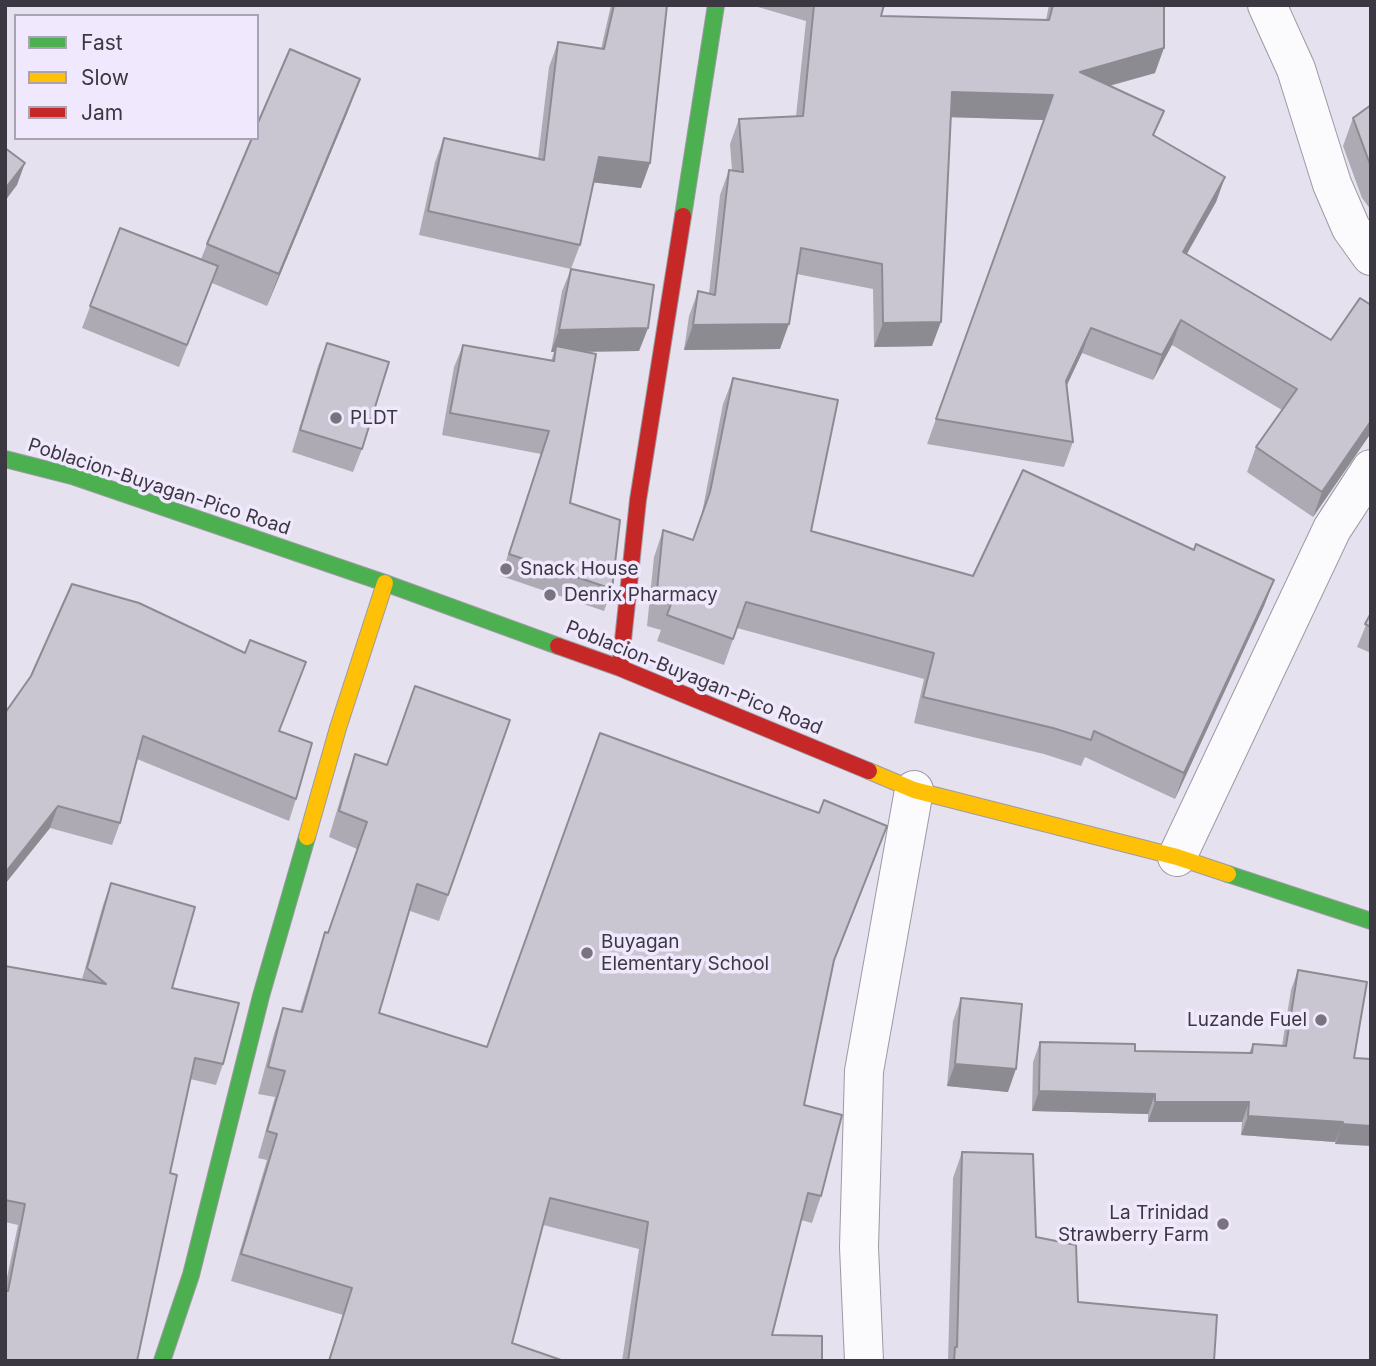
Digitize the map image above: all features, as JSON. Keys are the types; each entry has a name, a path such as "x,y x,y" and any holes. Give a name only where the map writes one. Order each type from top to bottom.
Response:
{"street":[{"path":"620,668 638,500 716,5"},
{"path":"1267,5 1296,69 1332,184 1350,228 1371,256"},
{"name":"Poblacion-Buyagan-Pico Road","path":"5,459 72,476 384,583 620,668 914,790 1177,857 1371,921"},
{"path":"1177,857 1332,529 1371,469"},
{"path":"162,1361 191,1275 261,996 338,728 384,583"},
{"path":"864,1361 859,1247 864,1071 914,790"}],"building":[{"path":"614,5 667,5 650,163 599,157 580,245 428,211 444,138 544,160 558,42 604,49"},
{"path":"814,5 884,5 881,16 1049,20 1053,5 1164,5 1164,48 1080,72 1164,111 1153,135 1225,177 1183,252 1331,340 1360,298 1371,305 1371,421 1322,492 1256,447 1297,389 1181,320 1162,355 1091,328 1066,381 1073,442 936,419 1053,95 952,92 941,322 883,323 882,264 801,248 789,324 693,325 698,291 715,295 729,170 743,172 739,119 803,116"},
{"path":"290,49 360,79 279,274 207,244 251,140 259,140 259,120"},
{"path":"1371,105 1371,167 1353,118"},
{"path":"5,148 25,163 5,189"},
{"path":"120,228 218,266 187,345 90,306"},
{"path":"571,269 654,285 648,328 559,330"},
{"name":"PLDT","path":"327,343 389,362 362,449 300,430"},
{"path":"463,345 554,361 556,346 596,354 570,503 620,520 612,589 509,554 549,431 450,413"},
{"path":"733,378 838,400 811,531 973,576 1023,470 1194,550 1196,544 1274,580 1184,773 1094,731 1091,740 1053,728 923,697 934,653 746,602 733,639 667,615 671,604 656,600 663,530 693,540 710,492"},
{"path":"72,584 139,603 245,653 250,640 306,662 279,731 312,743 296,799 143,736 120,823 58,806 5,873 5,713 31,676"},
{"path":"1371,613 1371,627 1365,624"},
{"name":"Buyagan Elementary School","path":"415,686 510,720 448,895 417,884 379,1013 487,1047 600,733 819,813 824,800 887,826 834,960 804,1105 842,1115 821,1196 808,1193 772,1335 822,1336 822,1361 628,1361 648,1222 550,1198 512,1343 564,1361 329,1361 352,1288 241,1254 277,1134 267,1131 285,1071 268,1067 283,1008 302,1012 325,932 328,933 367,822 339,811 355,754 387,765"},
{"path":"111,883 195,907 172,988 239,1003 223,1064 195,1058 170,1173 177,1175 137,1361 5,1361 5,1291 8,1291 25,1204 5,1200 5,966 106,984 87,968"},
{"path":"1298,970 1367,982 1354,1058 1371,1059 1371,1126 1248,1116 1249,1102 1155,1102 1155,1094 1039,1091 1040,1042 1135,1044 1135,1051 1252,1053 1253,1044 1286,1046"},
{"path":"961,998 1022,1004 1016,1069 955,1064"},
{"path":"962,1152 1033,1154 1036,1237 1076,1245 1078,1302 1217,1315 1214,1361 954,1361 957,1347"}],"traffic: fast":[{"path":"683,216 716,5"},
{"path":"5,459 72,476 385,583 558,646"},
{"path":"162,1361 191,1275 261,996 307,837"},
{"path":"1228,874 1371,921"}],"traffic: slow":[{"path":"307,837 338,728 385,583"},
{"path":"869,771 914,790 1177,857 1228,874"}],"traffic: jam":[{"path":"620,668 638,500 683,216"},
{"path":"558,646 620,668 869,771"}],"place":[{"name":"PLDT","path":"336,418"},
{"name":"Snack House","path":"506,569"},
{"name":"Denrix Pharmacy","path":"550,595"},
{"name":"Buyagan Elementary School","path":"587,953"},
{"name":"Luzande Fuel","path":"1321,1020"},
{"name":"La Trinidad Strawberry Farm","path":"1223,1224"}]}
